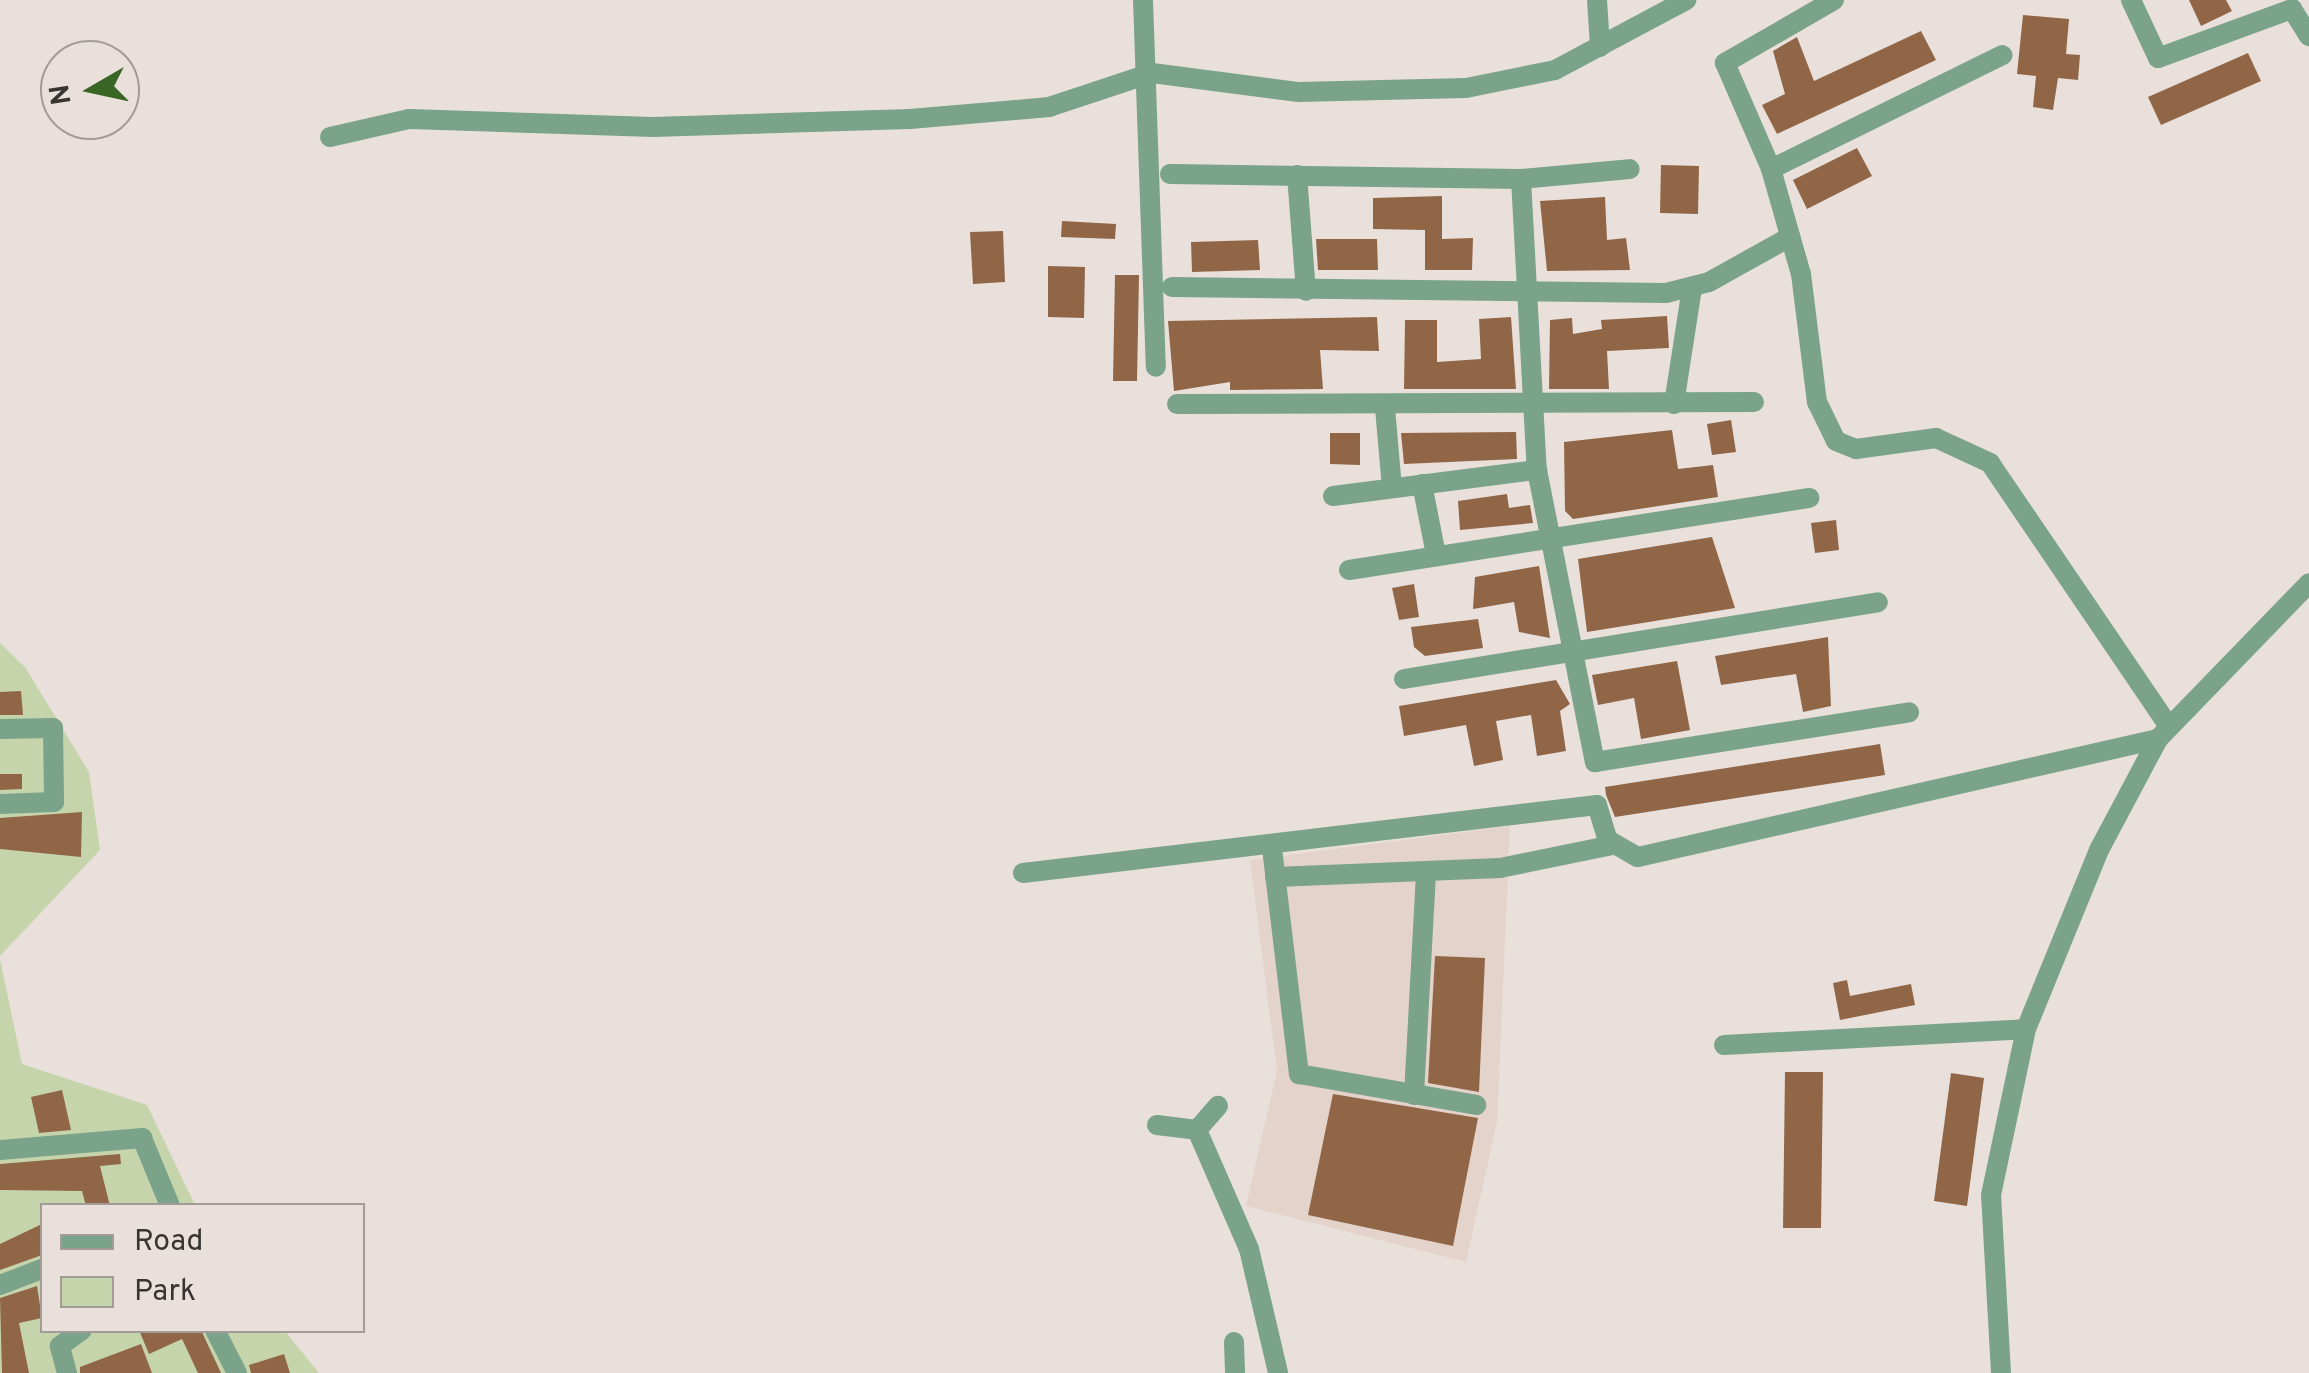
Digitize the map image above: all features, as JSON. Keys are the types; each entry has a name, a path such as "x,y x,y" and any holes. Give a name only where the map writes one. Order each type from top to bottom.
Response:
{"street":[{"path":"1143,0 1152,72 1156,367"},
{"path":"1598,0 1600,47"},
{"path":"330,137 409,119 652,127 910,119 1048,108 1152,72 1300,92 1466,88 1555,70 1686,0"},
{"path":"1834,0 1725,63 1771,169 1790,237 1817,402 1836,441 1856,449 1936,438 1990,463 2163,732"},
{"path":"2131,0 2158,58 2290,4 2309,36"},
{"path":"1771,169 2004,55"},
{"path":"1170,174 1521,179 1630,170"},
{"path":"1297,175 1306,291"},
{"path":"1521,179 1533,294 1537,470 1587,754 1605,765 1910,712"},
{"path":"1172,287 1533,294 1692,288 1790,237"},
{"path":"1674,404 1692,288"},
{"path":"1178,404 1385,408 1754,402"},
{"path":"1385,408 1392,488"},
{"path":"1333,496 1537,470"},
{"path":"1422,484 1436,555"},
{"path":"1349,570 1809,498"},
{"path":"2001,1373 1991,1196 2026,1029 2099,850 2163,732 2309,583"},
{"path":"1404,679 1878,602"},
{"path":"0,728 53,728 54,802 0,804"},
{"path":"1275,876 1426,871 1614,845 1638,858 2163,732"},
{"path":"1023,873 1272,848 1597,806 1614,845"},
{"path":"1272,848 1299,1074 1476,1105"},
{"path":"1414,1095 1426,871"},
{"path":"1724,1044 2026,1029"},
{"path":"1197,1130 1218,1106"},
{"path":"1158,1125 1197,1130"},
{"path":"1197,1130 1249,1249 1278,1373"},
{"path":"0,1150 142,1138 169,1203"},
{"path":"0,1285 40,1270"},
{"path":"68,1373 60,1346 78,1333"},
{"path":"217,1333 237,1373"},
{"path":"1234,1342 1235,1373"}],"shaded area":[{"path":"1510,826 1497,1122 1466,1262 1246,1206 1277,1071 1250,860"}],"green space":[{"path":"0,643 25,667 89,772 100,850 0,956"},
{"path":"0,959 22,1064 147,1105 194,1203 40,1203 40,1333 287,1333 319,1373 0,1373"}],"building":[{"path":"2189,0 2226,0 2232,11 2201,26"},
{"path":"2023,15 2069,19 2066,54 2080,55 2078,80 2058,78 2053,110 2033,107 2036,76 2017,74"},
{"path":"1921,31 1936,60 1777,134 1762,105 1785,94 1773,51 1797,37 1814,81"},
{"path":"2248,53 2261,81 2161,125 2148,97"},
{"path":"1857,148 1872,176 1807,209 1793,180"},
{"path":"1661,165 1699,166 1698,214 1660,213"},
{"path":"1442,196 1442,239 1473,238 1472,270 1425,270 1425,230 1373,229 1373,198"},
{"path":"1605,197 1607,240 1626,238 1630,270 1547,271 1540,201"},
{"path":"1062,221 1116,224 1115,239 1061,237"},
{"path":"1003,231 1005,282 973,284 970,232"},
{"path":"1316,239 1377,239 1378,270 1318,270"},
{"path":"1258,240 1260,270 1192,272 1191,242"},
{"path":"1048,266 1085,267 1084,318 1048,317"},
{"path":"1115,275 1139,275 1137,381 1113,381"},
{"path":"1667,316 1669,348 1607,351 1609,389 1549,389 1550,320 1572,318 1573,334 1602,329 1601,320"},
{"path":"1377,317 1379,351 1320,350 1323,389 1230,390 1230,382 1174,391 1168,321"},
{"path":"1511,317 1516,389 1404,389 1405,320 1437,320 1437,362 1481,359 1479,319"},
{"path":"1731,420 1736,452 1712,455 1707,424"},
{"path":"1672,430 1678,469 1713,465 1718,497 1573,519 1565,511 1564,442"},
{"path":"1516,432 1517,459 1404,464 1401,433"},
{"path":"1330,433 1360,433 1360,465 1330,464"},
{"path":"1507,494 1509,508 1530,505 1533,523 1460,530 1458,501"},
{"path":"1836,520 1839,550 1815,553 1811,523"},
{"path":"1712,537 1735,608 1587,632 1578,559"},
{"path":"1539,566 1550,638 1519,632 1514,602 1473,609 1475,577"},
{"path":"1414,584 1419,617 1399,620 1392,588"},
{"path":"1478,619 1483,648 1425,656 1414,647 1411,627"},
{"path":"1828,637 1831,706 1803,712 1796,674 1721,685 1715,656"},
{"path":"1677,661 1690,730 1641,739 1634,698 1598,705 1592,675"},
{"path":"1556,680 1570,704 1560,711 1566,751 1537,756 1531,715 1496,721 1503,760 1474,766 1466,725 1404,736 1399,706"},
{"path":"21,691 23,715 0,715 0,692"},
{"path":"1880,744 1885,775 1615,817 1606,795 1605,787"},
{"path":"0,774 22,774 22,789 0,790"},
{"path":"82,812 81,857 0,849 0,818"},
{"path":"1435,956 1485,958 1479,1092 1428,1083"},
{"path":"1847,980 1850,996 1911,984 1915,1005 1840,1020 1833,983"},
{"path":"1785,1072 1823,1072 1821,1228 1783,1228"},
{"path":"1951,1073 1984,1078 1967,1206 1934,1201"},
{"path":"62,1090 71,1130 39,1133 31,1097"},
{"path":"1333,1094 1478,1118 1453,1246 1308,1215"},
{"path":"120,1154 121,1164 100,1166 109,1203 85,1203 82,1191 0,1190 0,1164"},
{"path":"40,1225 40,1256 0,1270 0,1244"},
{"path":"37,1286 40,1318 19,1323 29,1373 2,1373 0,1298"},
{"path":"140,1333 202,1333 221,1373 198,1373 182,1339 149,1354"},
{"path":"141,1344 152,1373 80,1373 80,1367"},
{"path":"284,1354 290,1373 251,1373 249,1365"}]}
